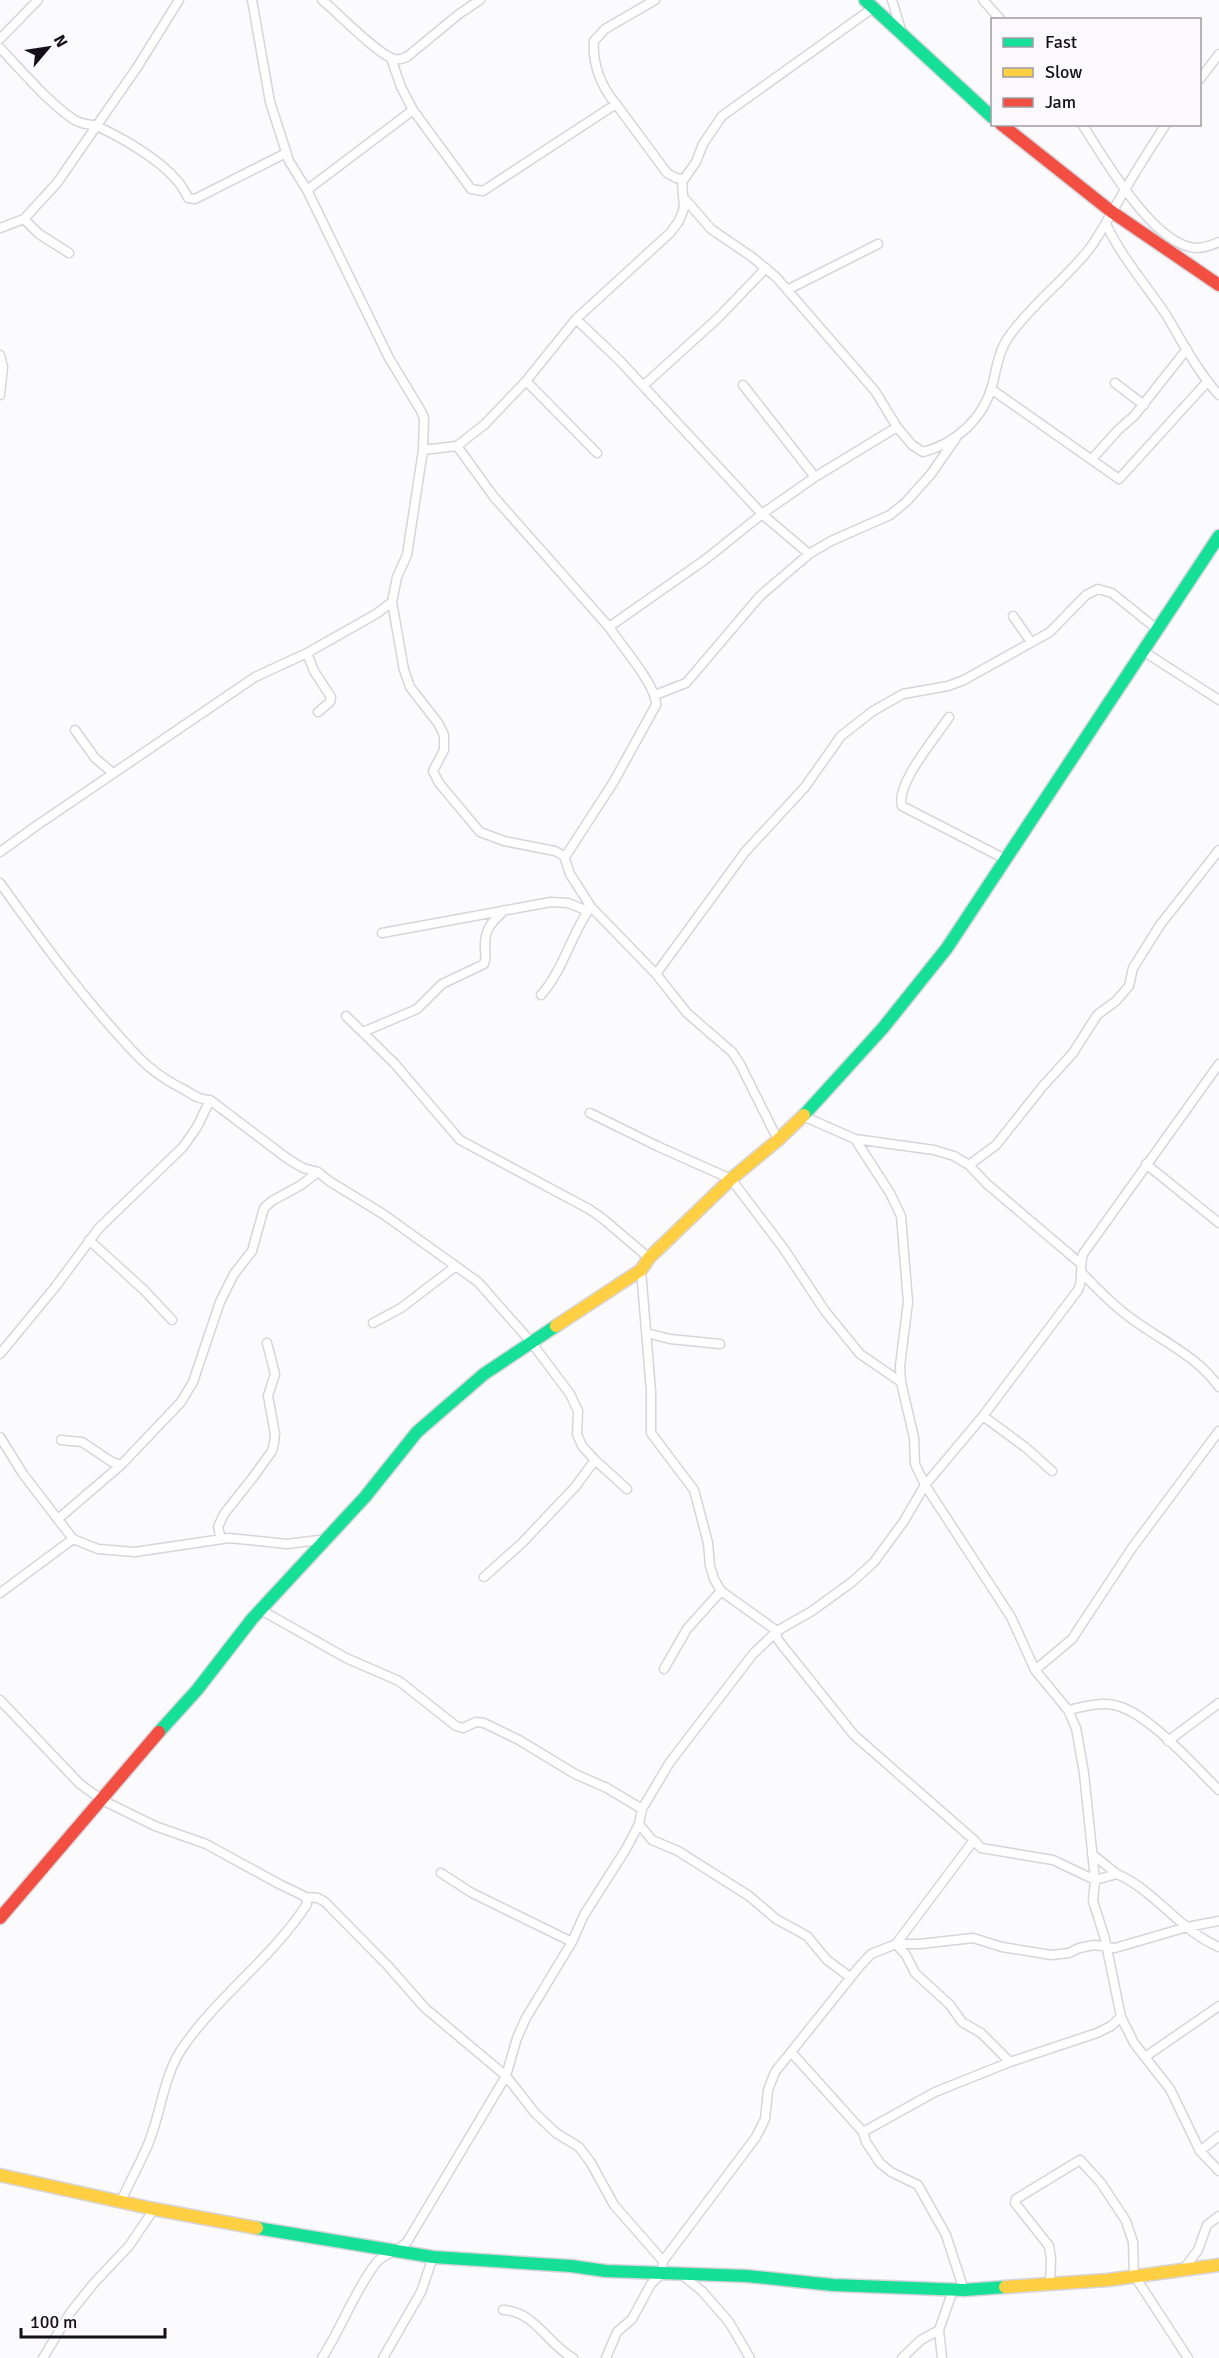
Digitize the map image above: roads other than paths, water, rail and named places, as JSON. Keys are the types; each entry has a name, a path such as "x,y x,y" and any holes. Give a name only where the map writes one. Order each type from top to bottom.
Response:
{"main road":[{"path":"869,4 991,115"},
{"path":"1004,126 1112,212 1219,285"},
{"path":"0,1918 143,1749 197,1690 261,1610 365,1497 417,1432 484,1374 641,1270 649,1258 731,1179 803,1116 883,1028 947,948 1219,536"},
{"path":"0,2175 154,2209 394,2251 434,2257 571,2266 606,2271 662,2267 682,2275 747,2276 833,2285 958,2290 1097,2281 1219,2265"}],"street":[{"path":"0,39 38,0"},
{"path":"0,228 24,219 57,183 138,66 179,0"},
{"path":"252,0 266,85 286,153 307,190 389,358 424,418 423,450 407,555 397,577 392,602 405,670 411,689 438,723 444,735 445,747 433,771 439,783 482,833 504,841 555,851 565,857 570,874 590,909 656,974 687,1013 732,1052 778,1140"},
{"path":"322,0 392,58 401,60 408,57 459,14 480,0"},
{"path":"655,0 605,29 594,40 600,81 667,173 684,179"},
{"path":"892,0 903,33"},
{"path":"983,0 999,18"},
{"path":"423,450 457,446 485,424 526,381 576,319 670,233 681,217 684,198 681,187 684,179 696,162 703,144 722,116 869,4"},
{"path":"0,48 58,107 74,120 84,125 96,125 150,157 178,180 188,198 195,199 286,153"},
{"path":"1203,68 1219,54"},
{"path":"392,58 401,87 413,110 471,189 483,191 616,104"},
{"path":"307,190 413,110"},
{"path":"1083,126 1125,189 1148,218 1177,242 1195,248 1219,242"},
{"path":"684,198 711,229 766,268 787,290 875,391 897,427 921,452 938,447 958,435 978,416 991,389 1000,350 1010,335 1088,251 1165,126"},
{"path":"24,219 39,234 69,253"},
{"path":"1106,224 1113,241 1164,312 1207,382 1219,394"},
{"path":"787,290 878,244"},
{"path":"643,386 718,318 766,268"},
{"path":"576,319 643,386 762,514 809,554"},
{"path":"1092,459 1144,405 1187,349"},
{"path":"0,355 3,367 0,395"},
{"path":"526,381 597,453"},
{"path":"991,389 1120,478 1207,382"},
{"path":"1115,383 1144,405"},
{"path":"744,385 815,477"},
{"path":"609,627 706,559 762,514 815,477 897,427"},
{"path":"655,695 686,683 760,596 809,554 831,541 890,515 906,502 932,474 958,435"},
{"path":"457,446 494,497 609,627 655,695 656,702 653,711 613,783 565,857"},
{"path":"656,974 745,852 805,787 833,746 846,732 897,696 948,686 964,680 1054,629 1086,595 1098,590 1112,592 1158,630"},
{"path":"0,852 255,677 307,653 376,614 392,602"},
{"path":"1013,616 1031,642"},
{"path":"1143,651 1219,700"},
{"path":"307,653 314,671 332,698 318,712"},
{"path":"949,717 907,782 901,795 901,804 904,809 1007,860"},
{"path":"75,730 95,758 113,773"},
{"path":"969,1165 996,1145 1043,1086 1073,1053 1097,1015 1116,1001 1130,986 1134,968 1160,925 1219,850"},
{"path":"0,883 56,962 132,1053 171,1084 203,1100 210,1100 288,1159 303,1168 318,1172 383,1214 478,1281 531,1342 574,1401 579,1415 577,1434 582,1446 627,1489"},
{"path":"382,933 551,902 568,903 590,909"},
{"path":"541,995 557,973 580,923 590,909"},
{"path":"363,1032 417,1009 442,984 484,964 486,931 493,920 505,910"},
{"path":"346,1016 395,1064 460,1140 582,1205 602,1218 649,1258"},
{"path":"322,2358 340,2328 358,2289 376,2262 402,2247 413,2234 506,2076 517,2038 526,2018 572,1942 584,1915 626,1849 639,1824 642,1809 670,1762 753,1654 777,1631 812,1611 852,1582 874,1562 904,1521 925,1485 983,1416 1078,1290 1087,1248 1219,1064"},
{"path":"0,1354 56,1286 89,1240 183,1147 197,1127 210,1100"},
{"path":"590,1113 731,1179 784,1250 825,1311 860,1354 881,1371 901,1382"},
{"path":"803,1116 855,1139 934,1150 954,1156 969,1165 987,1184 1081,1268 1132,1319 1168,1341 1196,1362 1219,1387"},
{"path":"855,1139 890,1193 901,1216 908,1302 900,1366 901,1382 914,1438 915,1464 925,1485 1011,1617 1035,1670 1068,1710 1080,1742 1095,1880 1093,1901 1121,2017 1134,2043 1170,2089 1200,2151 1219,2171"},
{"path":"1146,1164 1219,1222"},
{"path":"58,1519 121,1465 175,1408 190,1387 220,1302 234,1274 252,1251 264,1208 318,1172"},
{"path":"89,1240 144,1290 172,1320"},
{"path":"373,1323 401,1308 456,1266"},
{"path":"641,1270 651,1391 651,1433 694,1490 708,1543 710,1566 721,1591 777,1631"},
{"path":"647,1333 670,1339 720,1344"},
{"path":"221,1539 218,1527 224,1514 254,1476 274,1443 275,1434 268,1396 275,1374 267,1343"},
{"path":"983,1416 1025,1447 1053,1472"},
{"path":"1035,1670 1072,1639 1131,1548 1219,1431"},
{"path":"0,1437 23,1474 72,1539 98,1549 122,1552 163,1549 221,1539 287,1544 328,1539"},
{"path":"61,1440 82,1442 112,1462 121,1465"},
{"path":"484,1577 522,1543 575,1487 595,1460"},
{"path":"0,1593 72,1539"},
{"path":"664,1669 687,1629 721,1591"},
{"path":"261,1610 346,1658 399,1681 456,1726 463,1728 476,1722 484,1724 519,1740 575,1774 607,1788 642,1809"},
{"path":"777,1631 777,1638 782,1645 854,1735 981,1848 1053,1860 1095,1880 1117,1874"},
{"path":"0,1700 80,1784 102,1800 155,1826 206,1844 306,1897 318,1898 325,1902 388,1966 425,2008 506,2076 535,2112 556,2133 579,2147 591,2163 614,2205 662,2267"},
{"path":"1168,1741 1219,1703"},
{"path":"1068,1710 1103,1704 1124,1708 1149,1722 1219,1790"},
{"path":"639,1824 652,1840 678,1851 749,1896 776,1919 807,1936 827,1960 850,1977"},
{"path":"896,1944 974,1840"},
{"path":"1092,1854 1117,1874 1134,1881 1187,1927 1206,1941 1219,1947"},
{"path":"441,1873 472,1893 572,1942"},
{"path":"122,2201 148,2143 181,2049 195,2029 301,1914 307,1904 306,1897"},
{"path":"607,2358 617,2332 632,2319 662,2267 756,2137 765,2120 768,2090 775,2072 871,1954 896,1944 920,1944 973,1938 1002,1947 1051,1955 1069,1953 1095,1945 1115,1948 1187,1927 1219,1921"},
{"path":"896,1944 906,1954 915,1973 950,2005 962,2022 981,2033 1010,2062"},
{"path":"1145,2057 1219,2006"},
{"path":"863,2132 935,2092 1010,2062 1097,2032 1111,2026 1121,2017"},
{"path":"791,2052 863,2132 866,2142 880,2163 891,2172 918,2185 946,2235 958,2290 939,2330 942,2358"},
{"path":"1200,2151 1219,2136"},
{"path":"1050,2284 1049,2246 1015,2203 1016,2199 1080,2160 1101,2183 1126,2221 1133,2242 1134,2275 1188,2358"},
{"path":"43,2358 70,2313 94,2283 129,2246 154,2209"},
{"path":"1183,2270 1198,2250 1207,2225 1219,2216"},
{"path":"383,2358 421,2292 434,2257"},
{"path":"682,2275 702,2291 729,2322 750,2358"},
{"path":"503,2310 524,2314 551,2341 573,2358"},
{"path":"902,2358 921,2340 939,2330"}]}
